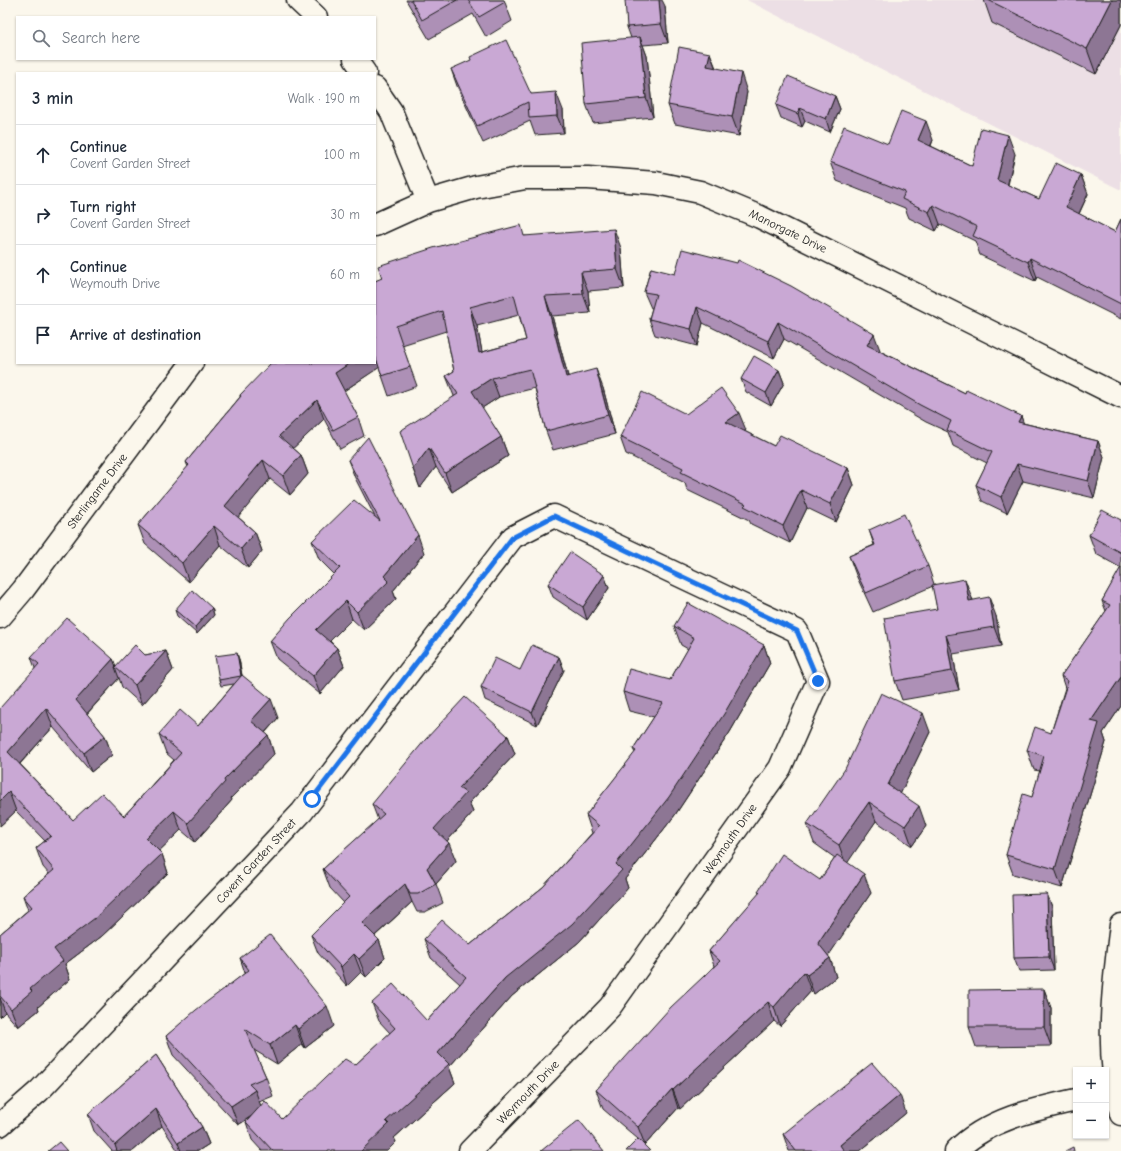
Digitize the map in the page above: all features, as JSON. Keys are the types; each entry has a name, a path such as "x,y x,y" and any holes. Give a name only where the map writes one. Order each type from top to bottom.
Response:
{"street":[{"path":"298,0 315,16"},
{"path":"356,60 364,72"},
{"path":"376,89 391,111 428,201 376,225"},
{"name":"Manorgate Drive","path":"428,201 476,187 525,178 588,178 656,183 700,192 760,217 1121,398"},
{"name":"Sterlingame Drive","path":"0,617 23,590 191,364"},
{"name":"Covent Garden Street","path":"0,1125 39,1091 302,812 512,538 554,516 644,558"},
{"name":"Weymouth Drive","path":"470,1151 610,1007 780,768 818,681 797,631 644,558"},
{"path":"1121,925 1111,1005 1111,1093 1121,1114"},
{"path":"956,1151 966,1140 1008,1119 1073,1101"}],"shaded area":[{"path":"747,0 1121,0 1121,190 899,78"}],"building":[{"path":"411,0 457,0 422,20"},
{"path":"468,0 504,0 505,2 479,17"},
{"path":"625,0 659,0 661,24 627,27"},
{"path":"988,0 1112,0 1087,49"},
{"path":"640,37 646,98 586,104 581,43"},
{"path":"506,40 531,94 556,92 557,116 529,118 528,102 477,126 451,69 471,60 470,57"},
{"path":"679,47 710,53 707,66 741,73 732,117 668,105"},
{"path":"788,76 835,96 826,119 800,108 798,114 776,105"},
{"path":"901,111 926,121 918,140 972,166 981,128 1008,135 997,180 1039,199 1056,163 1081,175 1066,207 1115,232 1121,219 1121,304 1030,258 1028,262 973,236 977,227 933,205 929,212 902,199 905,192 830,162 844,126 888,144"},
{"path":"521,225 524,236 614,229 617,269 581,272 583,294 545,296 566,377 596,369 608,415 546,431 530,369 492,378 472,391 501,437 445,473 429,448 413,469 400,431 458,394 446,376 454,371 442,311 396,326 410,367 382,376 376,358 376,281 382,278 378,266 433,248","holes":["514,295 526,340 479,353 470,307"]},
{"path":"682,249 737,263 738,260 791,286 874,334 867,345 965,393 966,390 1021,416 1018,422 1098,441 1088,481 1017,464 1001,497 976,485 992,452 947,430 951,421 920,405 778,322 768,341 697,307 691,329 649,319 656,294 644,292 651,268 675,274"},
{"path":"754,356 779,370 766,393 741,379"},
{"path":"270,364 348,364 335,373 358,417 333,430 317,400 279,436 301,455 283,476 263,460 225,506 255,532 241,549 214,526 182,563 138,525 189,465 186,462 241,396 240,395"},
{"path":"721,388 739,413 726,422 774,446 780,435 848,468 830,504 801,490 783,526 744,506 746,504 681,472 683,468 620,437 642,392 686,414"},
{"path":"368,437 418,535 384,576 389,581 357,612 346,601 316,630 337,648 313,676 270,641 290,618 340,568 312,541 354,500 380,521 348,460"},
{"path":"1102,510 1121,520 1121,553 1089,535"},
{"path":"904,514 928,566 866,593 849,556 875,545 869,530"},
{"path":"570,552 604,575 583,607 548,584"},
{"path":"1121,567 1121,677 1091,721 1099,723 1055,869 1006,855 1023,794 1032,797 1044,756 1027,750 1035,727 1051,733 1068,681 1061,676 1110,605 1102,601"},
{"path":"965,579 969,601 989,597 994,627 946,635 952,671 895,681 884,618 937,609 932,585"},
{"path":"192,590 212,608 195,627 175,610"},
{"path":"688,603 764,645 724,714 669,797 616,864 622,870 572,924 505,978 438,1053 449,1064 386,1121 389,1124 361,1151 273,1151 246,1122 265,1101 282,1119 345,1059 355,1065 395,1028 372,1003 393,984 427,1021 466,977 424,939 442,920 470,945 543,887 599,826 586,815 636,751 633,749 663,703 623,692 629,669 670,680 694,638 674,626"},
{"path":"67,618 113,659 76,700 105,736 84,753 46,708 8,752 73,820 102,793 124,816 181,753 159,734 180,710 198,726 242,675 271,699 251,721 268,735 224,780 225,782 188,823 174,811 146,838 162,854 95,918 54,949 63,961 30,989 32,991 11,1009 0,996 0,934 32,907 23,896 54,870 36,848 51,836 9,792 0,801 0,708 39,664 31,657"},
{"path":"135,645 145,655 166,651 135,685 115,667"},
{"path":"532,645 559,657 532,712 481,687 495,658 520,670"},
{"path":"237,653 241,676 219,680 215,656"},
{"path":"881,693 923,713 888,785 919,806 905,826 869,802 839,845 807,824 845,769"},
{"path":"465,697 508,736 459,788 466,793 434,829 449,843 427,868 436,884 418,894 410,894 405,884 362,923 379,940 359,959 354,954 341,967 311,935 349,897 323,869 384,814 372,804 425,740"},
{"path":"782,854 820,880 837,855 864,874 818,943 830,958 807,975 804,972 774,1007 768,1002 673,1090 672,1089 638,1127 596,1090 671,1007 720,961 709,951 760,892 758,891"},
{"path":"1047,894 1049,957 1014,958 1012,895"},
{"path":"270,935 327,1006 298,1029 295,1025 270,1045 245,1029 266,1077 249,1084 255,1090 231,1106 166,1036 196,1010 249,970 240,958"},
{"path":"1044,989 1044,1027 969,1027 969,990"},
{"path":"156,1055 202,1127 178,1143 156,1109 115,1145 88,1114"},
{"path":"872,1063 900,1095 840,1145 844,1151 796,1151 783,1134"},
{"path":"579,1120 604,1151 541,1151"},
{"path":"638,1139 650,1151 626,1151"},
{"path":"59,1142 67,1151 48,1151"},
{"path":"1073,1147 1074,1151 1065,1151"}],"route":[{"path":"312,799 512,538 554,516 797,631 818,681"}]}
